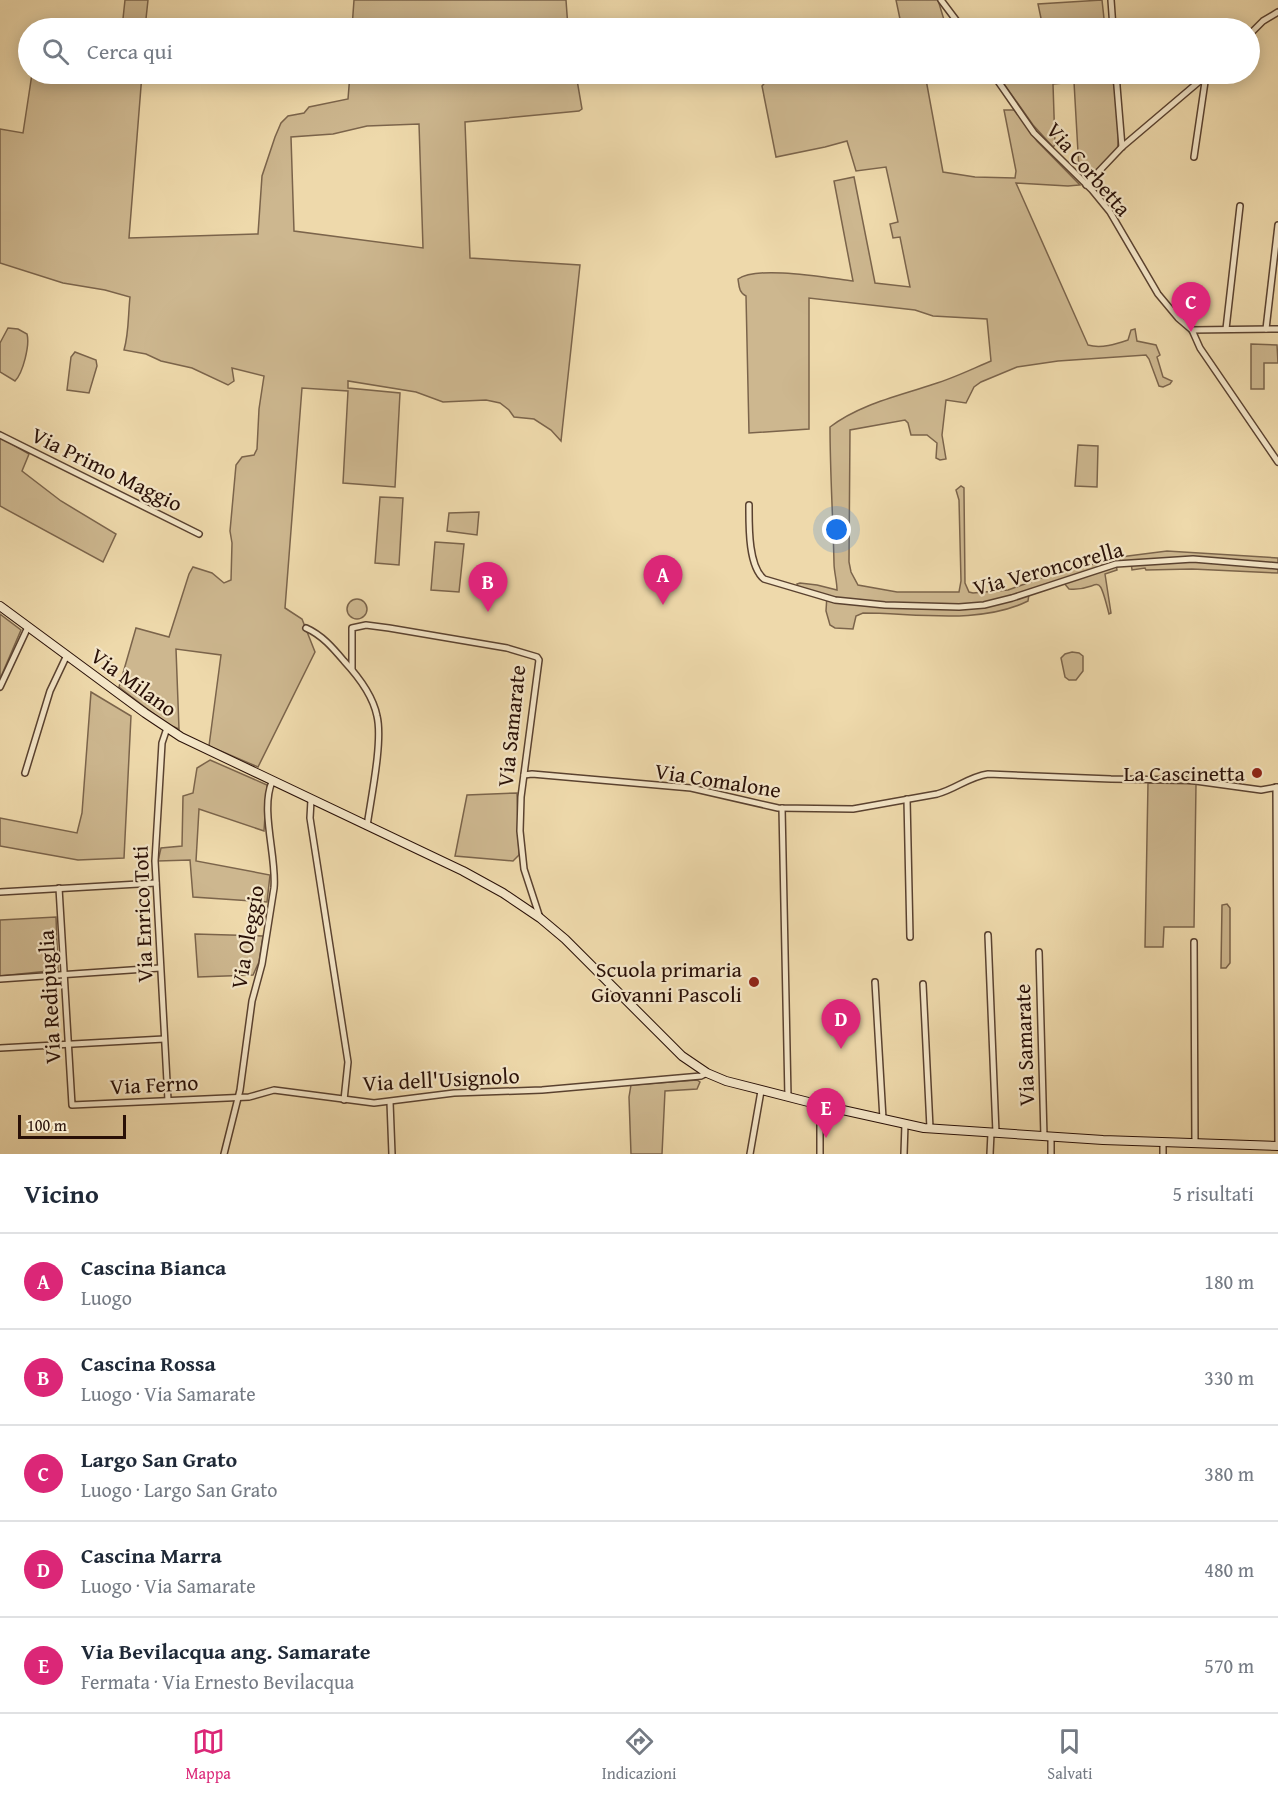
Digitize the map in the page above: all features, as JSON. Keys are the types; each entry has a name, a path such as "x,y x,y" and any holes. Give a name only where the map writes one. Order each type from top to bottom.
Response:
{"street":[{"path":"941,0 954,18"},
{"path":"1111,0 1112,18"},
{"path":"1260,24 1278,12"},
{"name":"Via Corbetta","path":"1000,84 1034,133 1086,185 1118,225 1158,294 1178,318 1192,330"},
{"path":"1117,84 1122,147"},
{"path":"1086,185 1122,147 1195,84"},
{"path":"1194,157 1205,84"},
{"path":"1226,329 1240,206"},
{"path":"1266,329 1278,225"},
{"path":"1278,329 1192,330 1200,348 1278,462"},
{"name":"Via Primo Maggio","path":"0,435 199,534"},
{"name":"Via Veroncorella","path":"748,505 752,549 758,575 764,579 835,600 885,605 959,607 984,605 1012,598 1116,564 1193,559 1278,566"},
{"name":"Via Milano","path":"0,606 181,737"},
{"name":"Via Samarate","path":"352,669 352,628 357,626 389,628 507,648 534,655 539,660 520,822 524,868 540,918"},
{"path":"0,687 28,627"},
{"path":"306,628 327,642 352,669 370,698 378,718 378,742 367,825"},
{"name":"Via Milano","path":"25,773 50,691 67,655"},
{"name":"Via Enrico Toti","path":"167,728 162,743 155,846 168,1100"},
{"name":"Via Samarate","path":"181,737 482,881 516,901 540,918 583,957 671,1046 707,1073 733,1083 820,1105 930,1128 1048,1137 1274,1148"},
{"name":"Via Comalone","path":"524,776 532,774 691,788 782,808 853,809 950,791 974,776 988,774 1188,780 1261,790 1277,787"},
{"name":"Via Oleggio","path":"236,1097 240,1090 252,1000 262,964 274,885 269,810 269,791 272,782"},
{"path":"1274,1148 1277,787"},
{"path":"907,799 910,937"},
{"path":"311,800 309,818 348,1062 344,1100"},
{"path":"782,808 788,1097"},
{"path":"0,892 156,883"},
{"name":"Via Redipuglia","path":"59,888 72,1105"},
{"path":"988,934 993,1133 990,1154"},
{"path":"1194,942 1195,1144"},
{"name":"Via Samarate","path":"1039,952 1048,1137 1051,1154"},
{"path":"0,979 160,968"},
{"path":"875,982 883,1119"},
{"path":"923,984 930,1128"},
{"path":"0,1048 164,1039"},
{"name":"Via dell'Usignolo","path":"236,1097 252,1097 274,1090 370,1103 390,1102 455,1093 542,1090 701,1076 707,1073"},
{"path":"750,1154 761,1091"},
{"path":"225,1154 236,1097"},
{"name":"Via Ferno","path":"72,1105 236,1097"},
{"path":"390,1102 393,1154"},
{"path":"820,1105 820,1154"},
{"path":"904,1154 905,1124"},
{"path":"1163,1143 1163,1154"}],"shaded area":[{"path":"125,0 148,0 146,18 123,18"},
{"path":"354,0 566,0 567,18 353,18"},
{"path":"896,0 938,0 943,18 900,18"},
{"path":"1102,0 1104,18 1041,18 1038,4"},
{"path":"30,84 141,84 129,238 258,234 262,176 281,123 288,116 304,113 309,107 348,99 349,84 578,84 582,109 579,111 465,122 470,258 580,265 561,441 551,430 534,419 514,417 500,403 486,400 443,402 416,392 348,381 348,388 400,393 395,487 343,483 348,391 302,388 285,608 302,619 315,652 258,767 209,746 221,655 176,649 179,729 167,724 119,687 136,628 169,637 193,567 212,573 224,583 231,580 230,531 236,465 242,457 254,455 257,449 259,409 264,376 232,368 234,381 228,385 192,368 124,350 128,331 130,297 63,283 0,263 0,129 23,133","holes":["419,124 423,248 294,231 291,137 333,134 367,126"]},
{"path":"764,84 927,84 943,172 975,177 1015,178 1016,171 1004,110 1015,110 1037,141 1080,185 1016,183 1088,345 1103,346 1128,340 1131,330 1135,329 1137,341 1156,345 1163,377 1172,381 1163,387 1159,386 1146,355 1058,361 1017,367 981,382 974,387 966,403 946,400 942,435 946,459 940,460 936,458 937,443 927,435 911,435 905,420 850,430 849,562 858,585 897,592 959,592 961,581 959,500 956,490 961,486 964,488 965,583 969,592 1008,590 1047,576 1120,557 1167,551 1278,558 1278,573 1192,569 1146,570 1145,568 1132,570 1131,562 1116,564 1117,570 1105,574 1111,613 1109,614 1100,586 1069,589 1064,583 1029,594 1028,601 989,613 947,616 863,613 856,616 853,629 835,628 830,625 826,611 827,595 798,587 797,584 817,585 837,590 834,566 830,427 867,406 949,379 991,361 987,319 933,316 915,310 809,298 809,429 749,433 746,296 739,287 738,279 747,275 776,273 853,281 834,181 854,177 875,283 910,287 900,237 893,238 890,224 898,222 886,167 856,171 847,141 776,157 762,86"},
{"path":"1004,84 1053,84 1055,145 1053,147 1033,125"},
{"path":"1074,84 1113,84 1118,115 1117,150 1088,178 1079,170"},
{"path":"8,328 18,329 27,334 28,339 23,366 15,381 0,372 0,343"},
{"path":"1251,344 1277,345 1278,363 1264,363 1264,389 1251,389"},
{"path":"75,352 96,360 97,366 89,393 67,390 71,357"},
{"path":"0,437 29,454 22,471 61,501 116,534 103,562 0,506"},
{"path":"1078,445 1098,446 1097,487 1075,486"},
{"path":"380,497 403,498 399,565 375,563"},
{"path":"479,512 477,535 447,531 449,513"},
{"path":"435,542 464,544 459,592 431,590"},
{"path":"353,599 361,599 367,605 367,613 361,619 353,619 347,613 347,605"},
{"path":"0,614 21,630 0,679"},
{"path":"1072,652 1083,656 1083,671 1076,680 1069,680 1065,677 1061,658"},
{"path":"91,692 131,716 124,858 78,860 0,846 0,818 77,833 82,813"},
{"path":"210,760 267,785 264,831 199,809 196,861 270,875 267,902 193,897 190,860 158,861 161,848 182,846 183,796 193,793 197,768"},
{"path":"1148,783 1196,784 1194,927 1164,927 1163,947 1145,947"},
{"path":"517,793 519,855 513,861 455,856 467,795"},
{"path":"1227,904 1230,908 1230,963 1226,968 1221,968 1222,905"},
{"path":"56,917 58,970 0,976 0,920"},
{"path":"195,934 263,936 259,962 253,975 198,977"},
{"path":"697,1080 700,1082 697,1089 665,1091 662,1154 631,1154 629,1097 631,1085"}],"place":[{"name":"Largo San Grato","path":"1191,332"},
{"name":"Cascina Bianca","path":"663,605"},
{"name":"Cascina Rossa","path":"488,612"},
{"name":"La Cascinetta","path":"1257,773"},
{"name":"Scuola primaria Giovanni Pascoli","path":"754,982"},
{"name":"Cascina Marra","path":"841,1049"},
{"name":"Via Bevilacqua ang. Samarate","path":"826,1138"}]}
